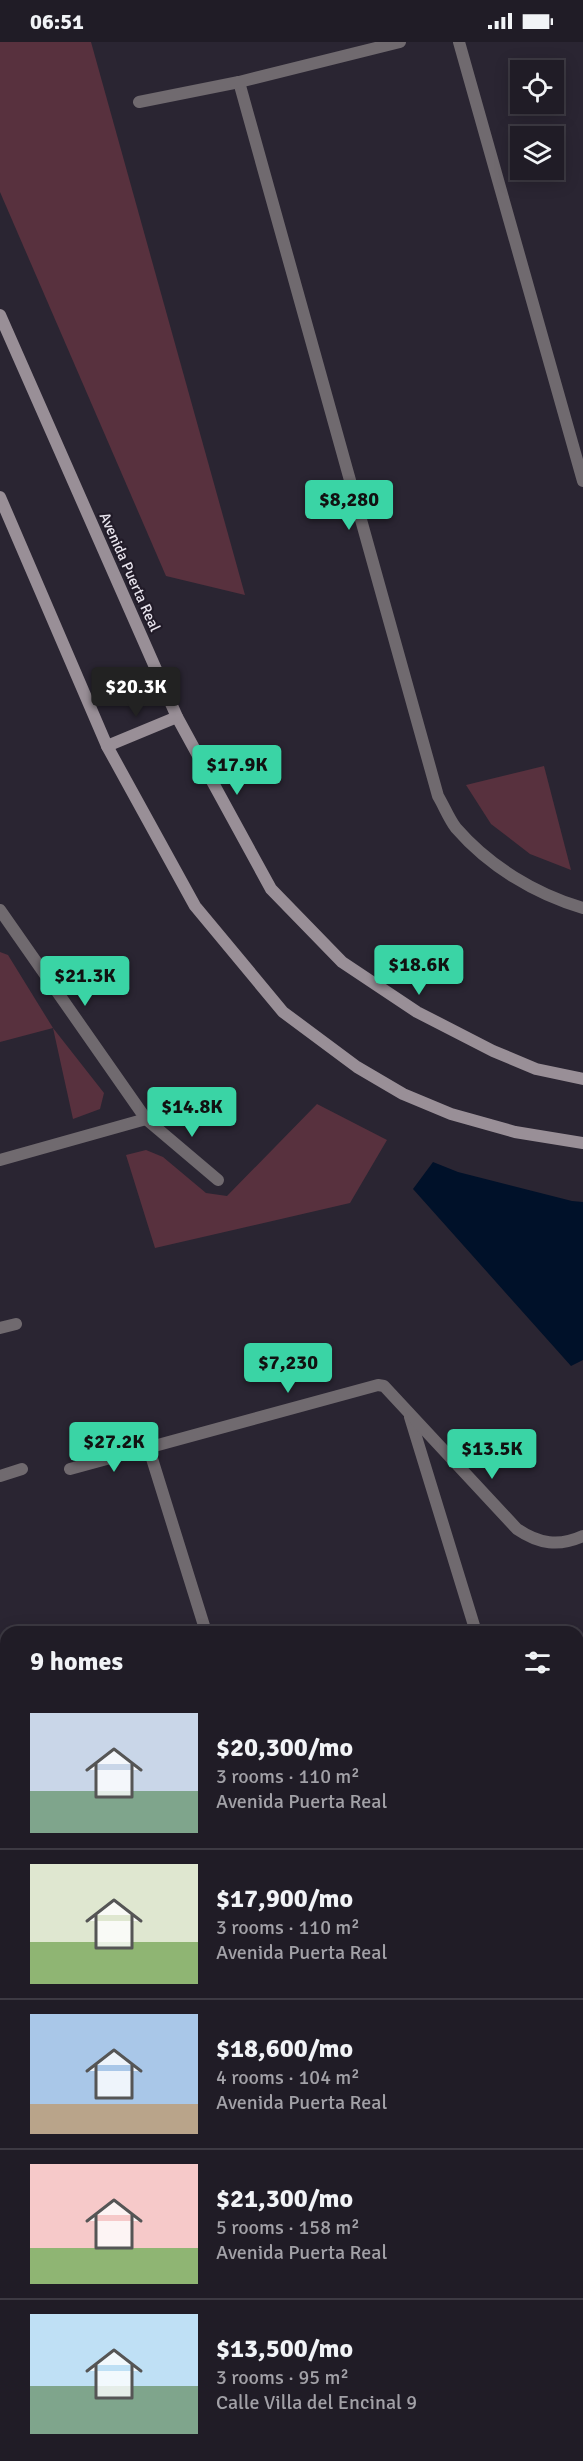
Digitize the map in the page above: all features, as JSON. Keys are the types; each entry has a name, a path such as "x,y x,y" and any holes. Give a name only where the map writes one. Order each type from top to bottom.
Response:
{"main road":[{"name":"Avenida Puerta Real","path":"0,315 177,717 271,889 342,962 417,1012 493,1051 536,1069 583,1079"},
{"path":"0,496 107,746 195,906 284,1012 357,1067 403,1094 451,1114 515,1132 583,1143"},
{"path":"107,746 177,717"}],"street":[{"path":"140,102 239,82 400,42"},
{"path":"459,42 583,481"},
{"path":"239,82 438,796 455,826 480,851 518,880 565,903 583,908"},
{"path":"0,910 4,926 146,1119 218,1180"},
{"path":"0,1160 146,1119"},
{"path":"0,1328 16,1324"},
{"path":"70,1469 370,1386 384,1386 524,1534 545,1543 569,1542 583,1536"},
{"path":"409,1413 474,1626"},
{"path":"149,1449 204,1626"},
{"path":"0,1476 22,1469"}],"shaded area":[{"path":"0,42 91,42 245,595 166,576 0,192"},
{"path":"544,766 571,870 530,854 491,824 466,785"},
{"path":"0,952 8,955 53,1028 0,1042"},
{"path":"53,1028 104,1093 100,1109 73,1119"},
{"path":"317,1104 387,1140 350,1203 155,1248 126,1155 146,1150 163,1157 206,1193 227,1196"}],"water":[{"path":"433,1162 458,1172 583,1202 583,1360 571,1366 413,1189"}]}
